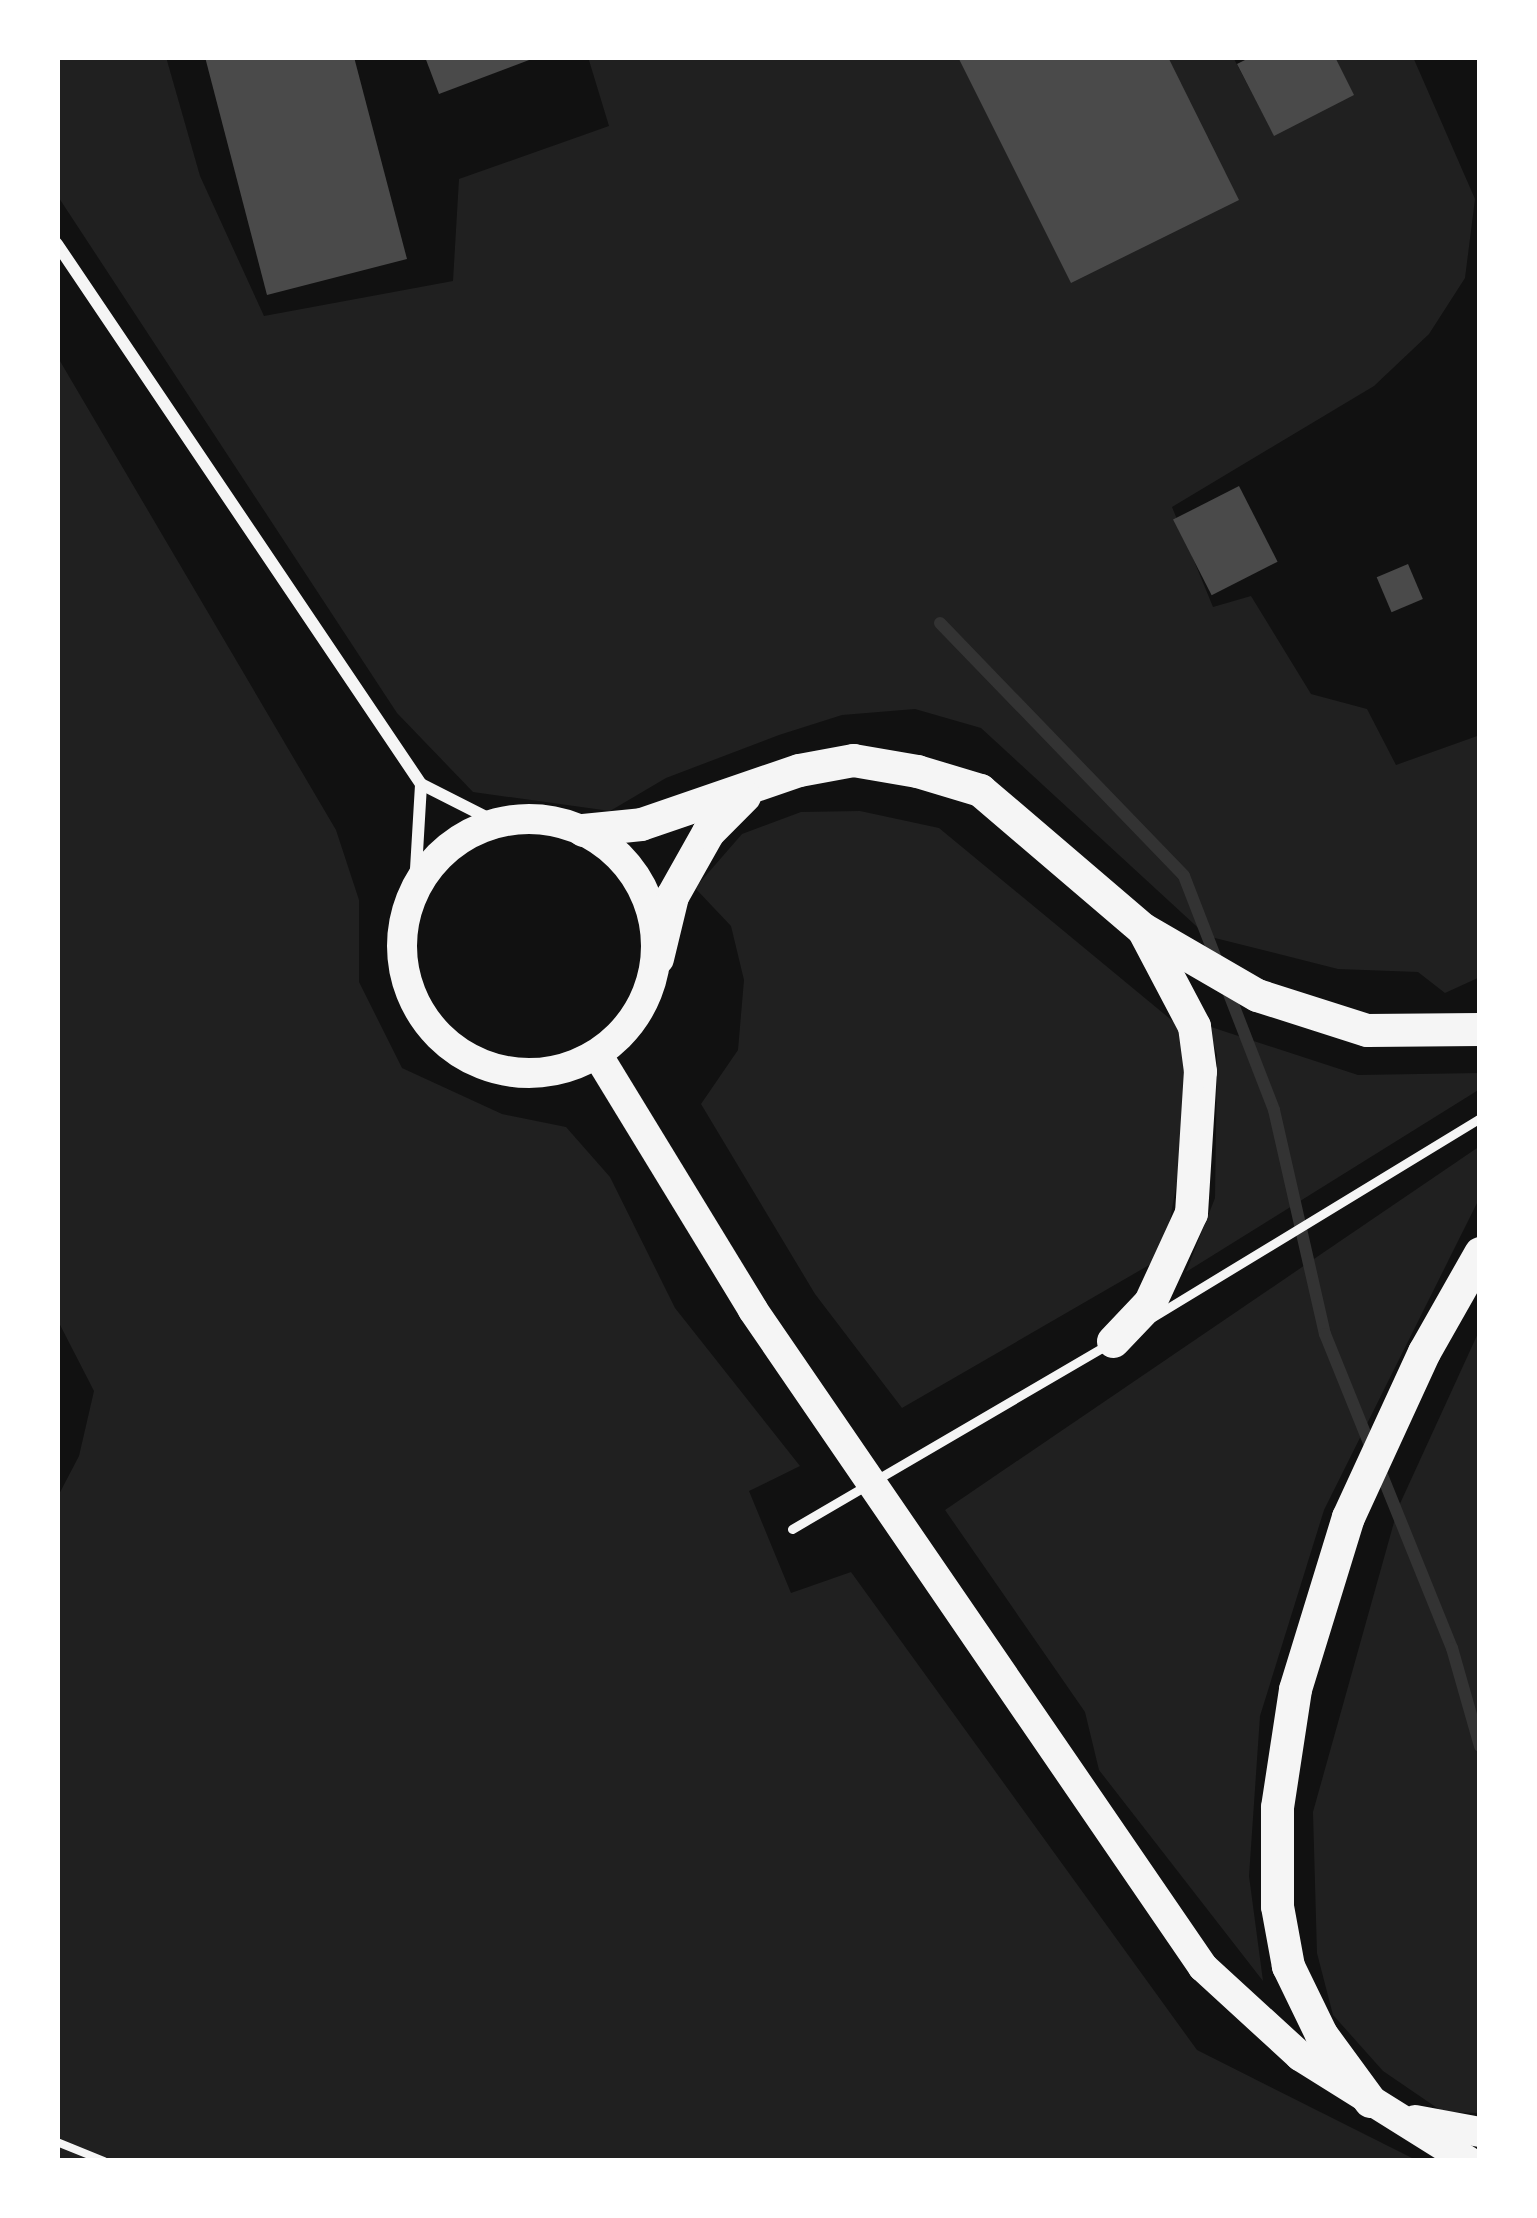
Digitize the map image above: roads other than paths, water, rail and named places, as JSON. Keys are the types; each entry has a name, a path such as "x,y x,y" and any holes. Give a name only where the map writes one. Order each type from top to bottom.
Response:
{"highway":[{"path":"583,830 641,824 746,794 799,770 854,760 980,790 1143,929 1257,995 1367,1030 1480,1029"},
{"path":"657,958 672,896 707,832 746,794"},
{"path":"1113,1341 1150,1302 1191,1213 1200,1071 1194,1026 1143,929"},
{"path":"1370,2101 1321,2034 1288,1966 1277,1906 1277,1807 1295,1689 1362,1488 1480,1253"}],"main road":[{"path":"540,820 583,830 616,852 640,882 654,918 657,958 647,996 627,1029 597,1054 558,1070 517,1073 477,1063 442,1040 416,1007 403,968 402,926 416,886 436,858 496,822 540,820"},
{"path":"597,1054 753,1310 1203,1967 1246,2013 1370,2101 1468,2161"},
{"path":"1401,2118 1480,2132"}],"street":[{"path":"57,244 421,784 496,822"},
{"path":"416,886 421,784"}],"lane":[{"path":"792,1529 1032,1390 1480,1118"}],"waterway":[{"path":"940,623 1184,876 1217,961"},
{"path":"1226,986 1274,1110 1325,1334 1452,1648 1480,1746"}]}
